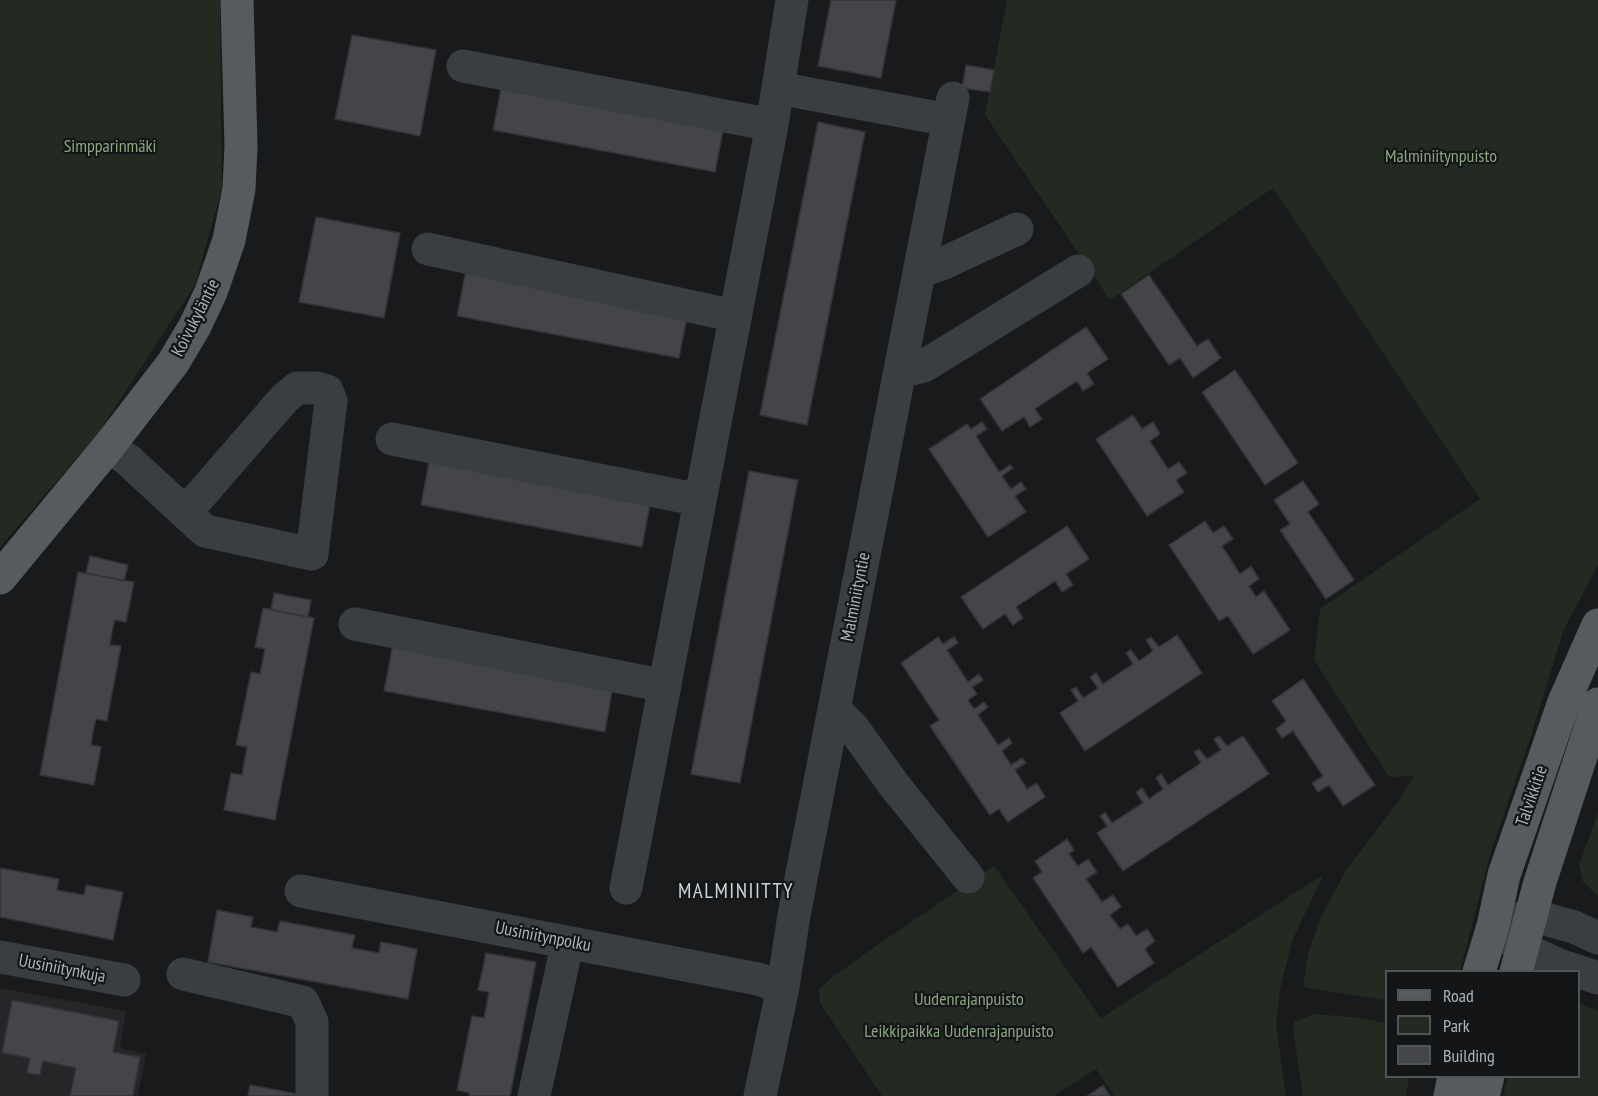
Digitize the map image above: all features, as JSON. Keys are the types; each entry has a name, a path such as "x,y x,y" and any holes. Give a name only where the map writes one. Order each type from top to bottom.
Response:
{"main road":[{"name":"Koivukyläntie","path":"0,578 109,446 173,363 211,292 229,240 239,189 241,146 237,0"},
{"name":"Talvikkitie","path":"1480,970 1504,875 1564,702 1598,625"},
{"name":"Talvikkitie","path":"1519,960 1540,882 1598,704"},
{"path":"1450,1096 1454,1078"},
{"path":"1483,1096 1488,1078"}],"street":[{"path":"626,888 772,124 792,0"},
{"path":"463,66 772,124"},
{"name":"Malminiityntie","path":"760,1096 783,987 794,915 951,109 778,88"},
{"path":"920,271 944,263 1017,229"},
{"path":"428,249 735,316"},
{"path":"900,372 924,366 1078,271"},
{"path":"109,446 128,460 205,531 312,554 331,401 327,391 316,388 297,388 284,399 186,512"},
{"path":"392,439 700,500"},
{"path":"355,624 665,686"},
{"path":"834,709 853,728 894,785 968,877"},
{"name":"Uusiniitynpolku","path":"301,891 747,977 783,987"},
{"path":"1574,970 1559,965 1519,960 1492,926 1531,915 1574,927 1598,938"},
{"name":"Uusiniitynkuja","path":"0,957 124,980"},
{"path":"534,1096 564,959"},
{"path":"1580,972 1598,978"},
{"path":"183,974 303,1002 312,1022 312,1096"}],"shaded area":[{"path":"0,988 126,1011 120,1048 146,1054 138,1096 0,1096"}],"green space":[{"name":"Simpparinmäki","path":"0,0 220,0 222,188 195,285 97,435 0,547"},
{"name":"Malminiitynpuisto","path":"1007,0 1598,0 1598,565 1564,629 1530,739 1492,848 1460,970 1385,970 1385,1000 1306,988 1303,985 1308,954 1321,917 1346,870 1398,802 1414,776 1389,777 1314,660 1320,609 1480,499 1273,188 1110,300 985,115"},
{"path":"1598,813 1598,896 1583,882 1579,865"},
{"name":"Uudenrajanpuisto","path":"994,866 1101,1018 1324,874 1292,941 1280,990 1276,1024 1286,1096 1114,1096 1096,1069 1054,1096 882,1096 820,1003 819,990 830,979 877,945"},
{"path":"1580,1003 1598,1011 1598,1096 1503,1096 1508,1078 1580,1078"},
{"path":"1315,1014 1385,1023 1385,1078 1409,1078 1406,1096 1303,1096 1293,1030 1294,1022"}],"building":[{"path":"831,0 896,0 881,78 818,66"},
{"path":"352,35 436,50 420,136 335,119"},
{"path":"966,65 994,70 990,92 962,88"},
{"path":"502,83 724,126 715,172 493,130"},
{"path":"818,122 865,132 807,425 760,415"},
{"path":"316,217 400,233 384,318 299,302"},
{"path":"466,270 688,312 679,358 457,316"},
{"path":"1149,275 1197,346 1208,339 1221,358 1193,378 1180,358 1169,365 1121,294"},
{"path":"1086,327 1108,359 1087,373 1094,384 1083,391 1077,381 1035,409 1042,419 1030,427 1024,417 1002,431 980,399"},
{"path":"1235,370 1298,463 1265,485 1202,392"},
{"path":"1133,415 1142,429 1153,422 1160,434 1150,441 1168,469 1179,462 1187,473 1176,480 1184,492 1147,516 1096,439"},
{"path":"982,422 987,429 976,436 999,472 1010,465 1013,468 1002,476 1011,489 1021,482 1026,489 1015,496 1026,512 988,537 929,449 967,424 971,429"},
{"path":"430,457 651,499 642,547 421,505"},
{"path":"749,471 798,480 740,783 691,774"},
{"path":"1303,481 1319,504 1308,512 1354,580 1326,599 1280,530 1290,524 1274,500"},
{"path":"1205,521 1213,533 1224,526 1233,539 1222,546 1240,574 1251,566 1259,579 1249,586 1256,597 1264,591 1290,630 1253,654 1228,616 1219,621 1169,545"},
{"path":"1067,526 1089,559 1066,574 1073,585 1062,592 1055,581 1016,607 1023,618 1013,625 1005,614 983,629 961,597"},
{"path":"90,556 128,565 124,581 86,573"},
{"path":"78,572 134,582 126,622 115,620 112,632 110,645 121,646 107,721 96,719 93,732 91,745 101,747 94,785 40,775"},
{"path":"274,593 311,600 308,617 271,610"},
{"path":"263,608 314,618 275,820 224,810 231,773 242,775 247,747 236,745 251,672 260,674 265,649 255,647"},
{"path":"1177,635 1202,673 1085,751 1060,713 1078,701 1071,690 1076,687 1083,698 1098,688 1090,677 1096,673 1103,684 1133,664 1126,653 1131,650 1139,661 1153,651 1146,640 1151,637 1159,647"},
{"path":"938,637 943,644 954,637 958,643 947,650 968,682 979,674 983,680 972,687 977,694 968,700 974,709 984,702 988,707 978,715 998,745 1009,738 1012,743 1002,751 1011,765 1022,758 1026,763 1015,770 1027,789 1037,783 1045,797 1008,822 999,809 990,815 930,726 939,720 901,663"},
{"path":"393,644 613,685 605,732 384,691"},
{"path":"1303,679 1375,785 1343,806 1329,785 1318,792 1312,783 1323,776 1293,731 1282,738 1276,729 1286,721 1272,701"},
{"path":"1219,736 1227,746 1243,736 1269,774 1123,871 1097,833 1107,826 1100,816 1105,812 1112,823 1143,803 1136,792 1142,788 1149,799 1163,789 1156,778 1161,774 1168,785 1201,763 1194,752 1199,749 1207,759 1221,750 1214,739"},
{"path":"1067,839 1074,850 1069,854 1078,866 1088,859 1097,872 1086,879 1102,902 1113,895 1121,907 1110,915 1120,929 1128,924 1136,936 1147,929 1155,941 1145,949 1154,963 1118,987 1091,947 1083,953 1033,878 1042,872 1035,861"},
{"path":"0,868 59,879 57,890 84,895 86,885 123,892 113,940 0,917"},
{"path":"217,910 253,917 251,927 277,932 280,921 355,935 352,948 379,953 381,942 417,949 408,999 208,962"},
{"path":"486,953 536,962 510,1096 469,1096 469,1093 457,1090 472,1016 484,1018 489,992 478,990"},
{"path":"12,1000 119,1021 113,1052 140,1057 133,1096 70,1096 76,1068 43,1061 40,1075 27,1073 30,1058 2,1053"},
{"path":"250,1085 303,1095 248,1096"},
{"path":"1103,1085 1110,1096 1087,1096"}],"district":[{"name":"MALMINIITTY","path":"736,892"}],"park label":[{"name":"Leikkipaikka Uudenrajanpuisto","path":"959,1032"}]}
